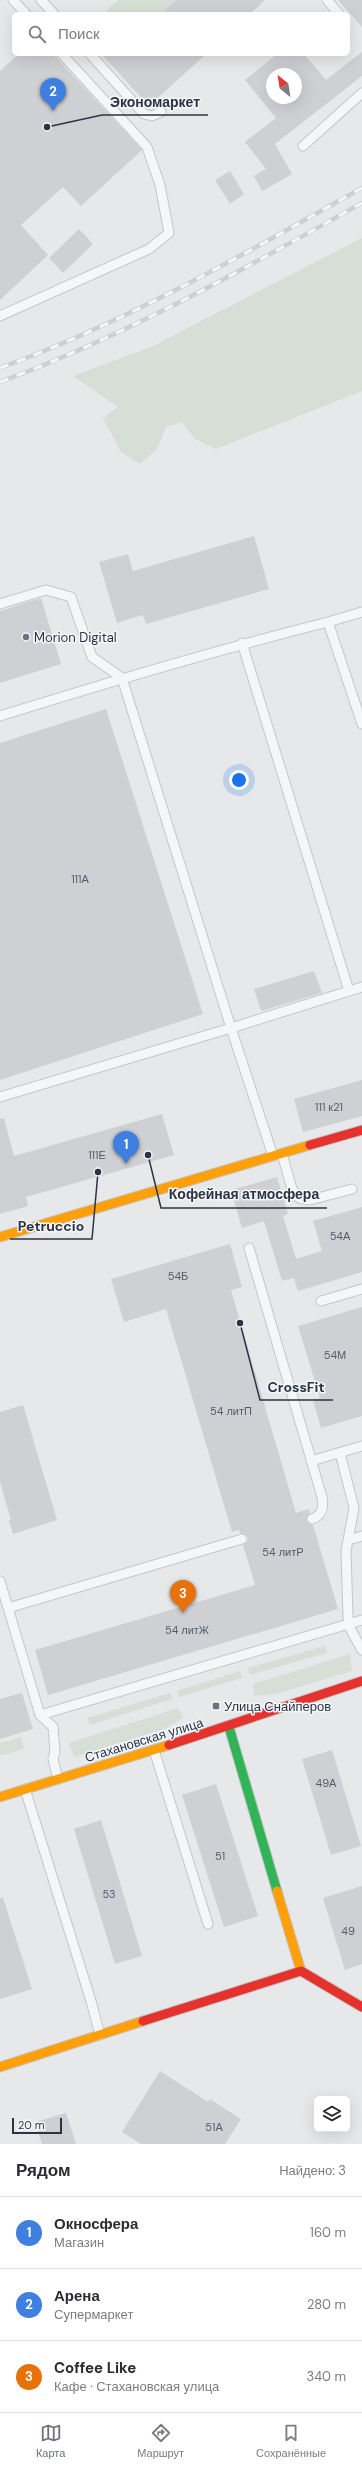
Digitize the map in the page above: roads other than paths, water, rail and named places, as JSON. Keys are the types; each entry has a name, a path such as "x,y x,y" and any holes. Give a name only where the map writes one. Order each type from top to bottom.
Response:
{"street":[{"path":"0,1237 362,1130"},
{"name":"Стахановская улица","path":"0,1797 229,1727 362,1681"},
{"path":"229,1727 301,1971 362,2006"},
{"path":"0,2067 301,1971"}],"lane":[{"path":"13,0 24,12"},
{"path":"41,0 52,12"},
{"path":"328,0 337,12"},
{"path":"0,316 149,249 168,233 160,185 146,146 64,56"},
{"path":"92,56 144,114 152,116 161,112"},
{"path":"303,146 362,93"},
{"path":"0,604 46,590 70,597 92,657 122,678 231,1028 292,1189 299,1198 310,1200 352,1189"},
{"path":"0,716 242,643 362,612"},
{"path":"328,622 362,724"},
{"path":"242,643 349,991"},
{"path":"0,1097 362,987"},
{"path":"248,1248 323,1503 319,1515 312,1519"},
{"path":"321,1302 362,1289"},
{"path":"311,1462 362,1446"},
{"path":"340,1453 354,1508 348,1540 347,1610 349,1624 362,1650"},
{"path":"348,1540 362,1536"},
{"path":"8,1608 242,1539"},
{"path":"0,1581 40,1715 53,1727 55,1752 52,1759 58,1779"},
{"path":"40,1715 362,1620"},
{"path":"154,1750 208,1924"},
{"path":"25,1789 100,2035"}],"railway":[{"path":"0,368 94,330 184,286 274,238 362,188"},
{"path":"0,382 47,364 184,300 362,203"}],"place":[{"name":"Арена","path":"53,111"},
{"name":"Экономаркет","path":"47,127"},
{"name":"Morion Digital","path":"26,637"},
{"name":"Кофейная атмосфера","path":"148,1155"},
{"name":"Окносфера","path":"126,1164"},
{"name":"Petruccio","path":"98,1172"},
{"name":"CrossFit","path":"240,1323"},
{"name":"Coffee Like","path":"183,1613"},
{"name":"Улица Снайперов","path":"216,1706"}]}
